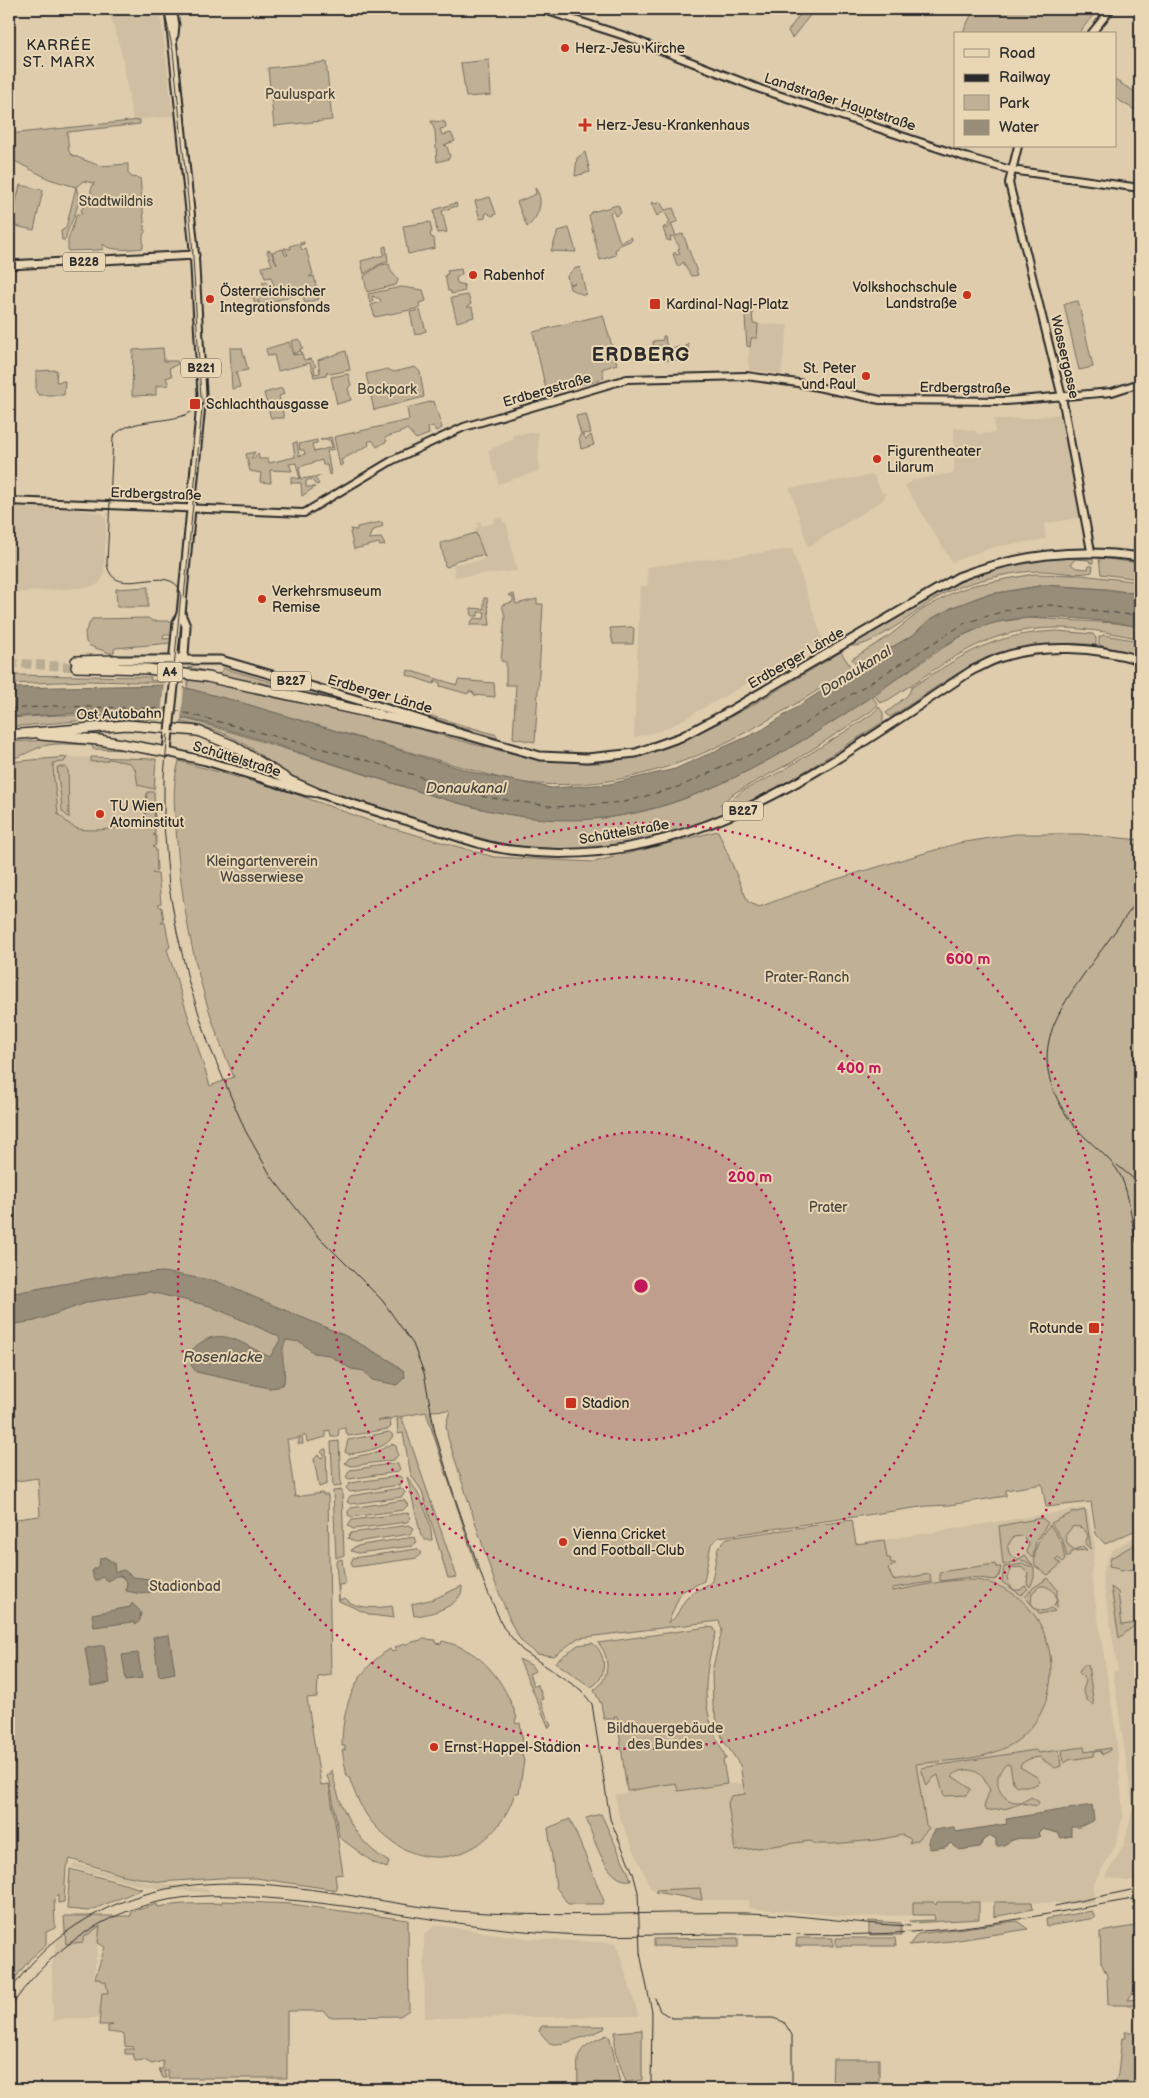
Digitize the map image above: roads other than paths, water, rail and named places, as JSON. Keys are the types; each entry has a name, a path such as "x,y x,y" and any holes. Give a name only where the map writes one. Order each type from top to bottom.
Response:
{"highway":[{"name":"A4","path":"116,660 76,664 207,677 380,714"},
{"name":"Ost Autobahn","path":"9,735 127,725 185,729 223,740 278,774 315,792"},
{"path":"30,733 54,737 99,740 167,752"}],"main road":[{"name":"B221","path":"167,752 176,664 184,656 186,626 181,614 202,394 195,255 173,43 168,20 170,9"},
{"name":"B228","path":"9,265 195,255"},
{"name":"Erdberger Lände","path":"380,714 459,733 511,749 560,758 612,757 652,748 681,737 734,709 958,577 985,566 1043,554 1091,551 1140,557"},
{"name":"Schüttelstraße","path":"167,752 307,792 315,792 472,841 510,850 583,853 640,845 686,834 731,817 813,773 971,671 998,658 1022,652 1052,649 1095,650 1140,660"},
{"name":"Erdberger Lände","path":"116,660 176,664 216,659 235,663 443,725 459,733"}],"street":[{"name":"Landstraßer Hauptstraße","path":"541,9 634,39 760,89 1011,170 1140,188"},
{"path":"1093,32 1111,9"},
{"path":"1011,170 1017,148"},
{"name":"Wassergasse","path":"1011,170 1010,183 1062,397 1091,551"},
{"name":"Erdbergstraße","path":"9,500 304,513 393,460 464,427 627,379 746,376 798,383 880,400 1024,401 1112,392 1140,383"}],"water":[{"name":"Donaukanal","path":"1045,585 1105,589 1140,594 1140,627 1085,619 1025,618 1007,620 976,629 946,644 849,711 787,750 754,768 688,797 619,816 561,820 505,814 478,808 424,793 225,729 178,717 130,713 81,713 9,717 9,688 164,685 186,688 240,702 479,774 552,788 609,784 675,769 762,730 858,667 913,635 929,620 953,607 985,595"},
{"name":"Rosenlacke","path":"163,1272 216,1281 346,1336 391,1361 404,1371 405,1377 397,1385 372,1380 364,1371 351,1369 329,1355 314,1353 300,1342 286,1340 283,1351 284,1383 278,1387 269,1388 196,1372 191,1365 189,1353 200,1343 210,1338 229,1338 270,1357 280,1340 278,1336 210,1306 150,1292 89,1302 35,1321 9,1325 9,1294 106,1276"},
{"path":"105,1557 114,1563 115,1572 124,1570 133,1577 150,1579 151,1583 147,1584 151,1588 151,1592 142,1594 126,1591 127,1582 121,1576 115,1576 109,1581 102,1577 94,1580 92,1571 99,1565 100,1558"},
{"path":"132,1603 141,1612 140,1620 136,1625 133,1622 94,1627 92,1614 130,1607"},
{"path":"169,1635 175,1673 159,1676 153,1637"},
{"path":"104,1645 110,1683 91,1686 85,1648"},
{"path":"138,1653 142,1678 126,1680 122,1655"},
{"path":"1092,1805 1094,1820 1080,1827 1071,1827 1071,1836 1061,1838 1058,1833 1042,1829 1038,1833 1041,1836 1016,1839 999,1846 996,1846 996,1839 991,1836 983,1840 980,1847 959,1850 951,1843 945,1847 929,1849 929,1838 934,1830 954,1827 955,1832 1007,1824 1006,1819"}],"tunnel":[{"path":"9,663 76,667"}],"tram line":[{"path":"164,9 173,51 192,239 201,399 196,409 186,414 133,425 122,429 113,437 107,564 111,575 120,581 166,580 175,584 181,593 164,776 164,824 169,887 177,932 189,983 209,1045 245,1130 271,1176 317,1235 382,1300 413,1344 424,1373 435,1432 453,1492 484,1583 503,1627 522,1650 581,1690 592,1704 610,1819 633,1873 638,1892 640,1953 652,2012 651,2089"},
{"path":"184,598 203,399"},
{"path":"1140,897 1064,1005 1049,1041 1047,1060 1050,1079 1058,1099 1071,1122 1111,1162 1121,1176 1127,1194 1136,1241 1140,1249"},
{"path":"1117,1165 1140,1184"},
{"path":"655,1998 660,2011 672,2018 773,2018 784,2022 792,2035 792,2089"}],"railway":[{"path":"9,1993 39,1955 76,1925 97,1913 142,1895 166,1889 202,1884 275,1885 457,1911 565,1915 745,1913 910,1926"},
{"path":"1055,1906 1131,1890"},
{"path":"9,2010 23,1989 57,1953 98,1925 120,1914 143,1906 196,1896 252,1897 313,1902 514,1930 616,1936 807,1935 909,1932 985,1924 1133,1899"}],"place":[{"name":"Herz-Jesu Kirche","path":"565,48"},
{"name":"Herz-Jesu-Krankenhaus","path":"585,125"},
{"name":"Rabenhof","path":"473,275"},
{"name":"Volkshochschule Landstraße","path":"967,295"},
{"name":"Österreichischer Integrationsfonds","path":"210,299"},
{"name":"Kardinal-Nagl-Platz","path":"655,304"},
{"name":"St. Peter und Paul","path":"866,376"},
{"name":"Schlachthausgasse","path":"195,404"},
{"name":"Figurentheater Lilarum","path":"877,459"},
{"name":"Verkehrsmuseum Remise","path":"262,599"},
{"name":"TU Wien Atominstitut","path":"100,814"},
{"name":"Rotunde","path":"1094,1328"},
{"name":"Stadion","path":"571,1403"},
{"name":"Vienna Cricket and Football-Club","path":"563,1542"},
{"name":"Ernst-Happel-Stadion","path":"434,1747"}],"district":[{"name":"KARRÉE ST. MARX","path":"59,54"},
{"name":"ERDBERG","path":"641,355"}],"park label":[{"name":"Pauluspark","path":"300,94"},
{"name":"Stadtwildnis","path":"116,201"},
{"name":"Bockpark","path":"387,389"},
{"name":"Kleingartenverein Wasserwiese","path":"262,870"},
{"name":"Prater-Ranch","path":"807,977"},
{"name":"Prater","path":"828,1207"},
{"name":"Stadionbad","path":"185,1586"},
{"name":"Bildhauergebäude des Bundes","path":"665,1736"}]}
